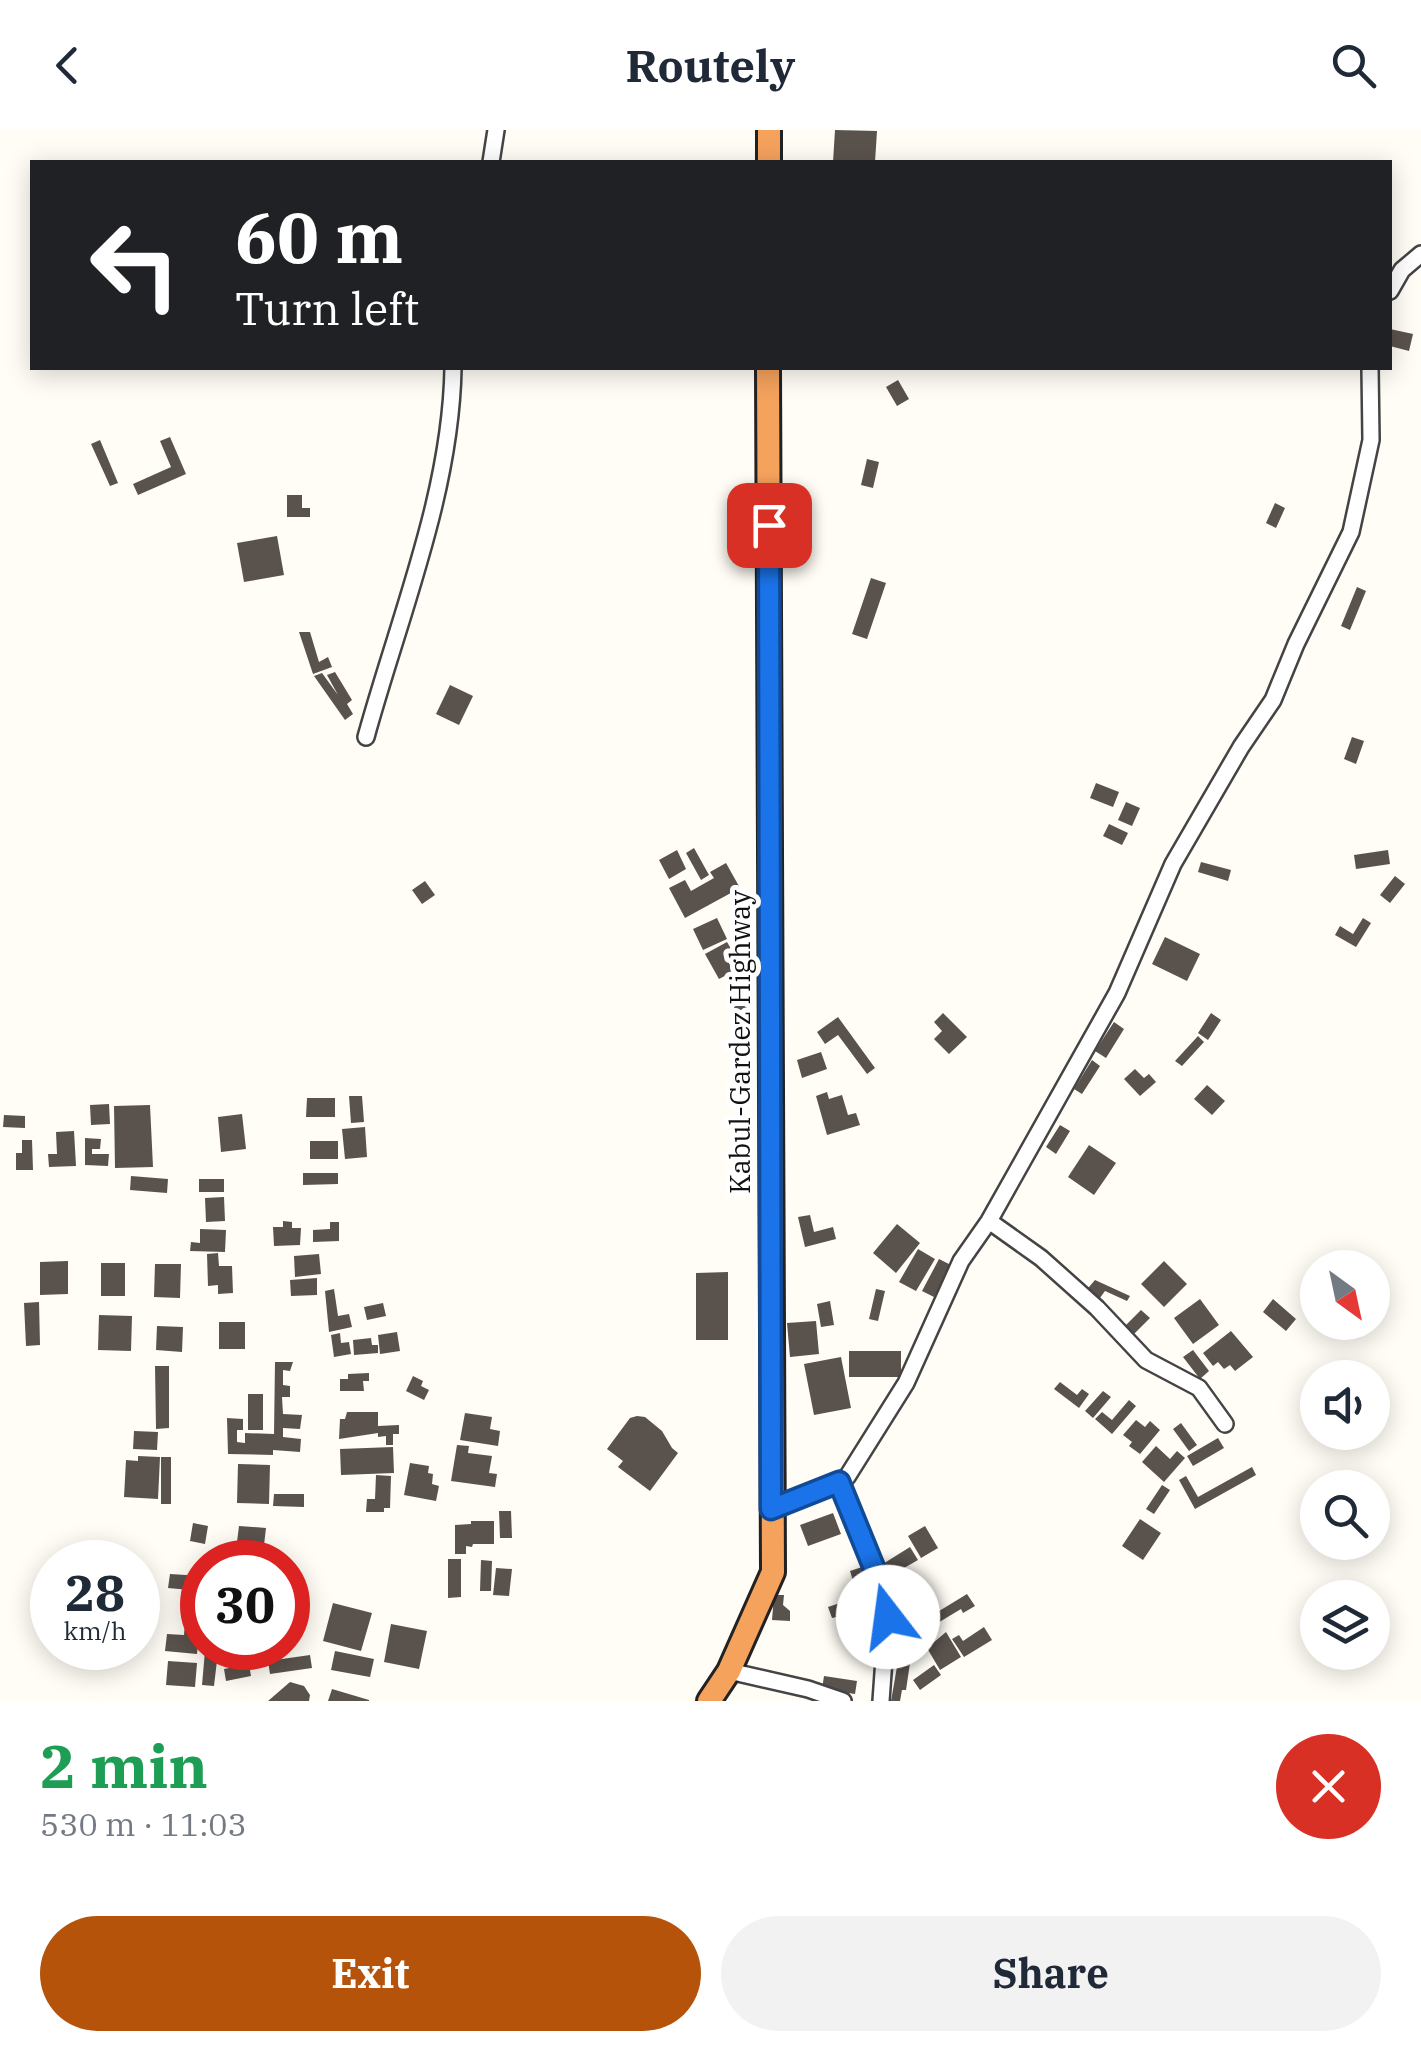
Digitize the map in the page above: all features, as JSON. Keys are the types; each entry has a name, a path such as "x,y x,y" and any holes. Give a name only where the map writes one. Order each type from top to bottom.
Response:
{"highway":[{"path":"769,130 769,160"},
{"name":"Kabul-Gardez Highway","path":"709,1701 729,1670 773,1572 768,370"}],"street":[{"path":"491,160 496,130"},
{"path":"1392,287 1402,270 1421,254"},
{"path":"366,737 442,474 452,413 452,370"},
{"path":"771,1509 847,1477 906,1383 961,1261 989,1221 1117,993 1173,864 1273,700 1351,532 1371,440 1370,370"},
{"path":"989,1221 1055,1270 1146,1360 1199,1388 1225,1424"},
{"path":"839,1482 883,1590 888,1617 880,1701"},
{"path":"729,1670 843,1701"}],"building":[{"path":"835,130 877,131 875,160 833,160"},
{"path":"1392,329 1413,334 1409,351 1392,347"},
{"path":"898,380 909,399 897,406 886,387"},
{"path":"170,437 186,474 138,495 133,484 171,467 160,441"},
{"path":"100,440 118,483 110,486 91,444"},
{"path":"867,459 879,462 873,488 861,485"},
{"path":"287,495 302,495 302,508 310,508 310,517 287,517"},
{"path":"1275,503 1285,508 1276,528 1266,523"},
{"path":"277,536 284,575 244,582 237,543"},
{"path":"871,578 886,583 867,639 852,634"},
{"path":"1357,587 1366,591 1350,630 1341,626"},
{"path":"299,632 310,632 319,662 328,657 332,667 313,674"},
{"path":"335,672 352,700 347,704 353,714 345,720 314,676 322,673 338,695 327,675"},
{"path":"450,685 473,696 459,725 436,714"},
{"path":"1352,737 1364,741 1356,764 1344,759"},
{"path":"1096,783 1119,792 1113,807 1090,798"},
{"path":"1126,802 1140,808 1132,826 1118,820"},
{"path":"1109,824 1128,833 1122,845 1103,836"},
{"path":"694,848 709,875 701,880 686,853"},
{"path":"677,850 686,869 669,879 659,860"},
{"path":"1388,850 1390,864 1356,869 1354,855"},
{"path":"1201,862 1231,870 1228,881 1198,872"},
{"path":"726,863 740,888 685,918 669,888 685,880 691,891 714,878 710,872"},
{"path":"1395,876 1405,884 1390,903 1380,895"},
{"path":"425,881 435,895 422,904 412,890"},
{"path":"717,918 727,939 703,950 693,929"},
{"path":"1363,918 1371,923 1356,947 1335,935 1340,926 1353,934"},
{"path":"1165,937 1200,954 1187,981 1152,964"},
{"path":"727,942 736,970 719,979 705,954"},
{"path":"748,995 746,1017 739,1017 729,998"},
{"path":"943,1013 967,1037 949,1054 934,1039 942,1031 934,1022"},
{"path":"1211,1013 1221,1020 1208,1040 1198,1033"},
{"path":"838,1017 875,1068 867,1074 838,1035 825,1044 817,1032"},
{"path":"1114,1022 1124,1029 1106,1058 1095,1051"},
{"path":"1198,1036 1204,1042 1182,1066 1175,1061"},
{"path":"821,1052 827,1069 802,1078 797,1060"},
{"path":"1092,1060 1100,1066 1082,1094 1074,1089"},
{"path":"1135,1069 1144,1078 1149,1074 1156,1082 1140,1096 1124,1079"},
{"path":"1207,1085 1225,1101 1212,1115 1194,1099"},
{"path":"827,1092 829,1099 842,1095 848,1115 856,1113 860,1125 827,1135 816,1096"},
{"path":"349,1096 362,1096 364,1122 351,1123"},
{"path":"307,1098 335,1098 335,1117 306,1117"},
{"path":"109,1104 110,1124 91,1125 90,1105"},
{"path":"150,1105 153,1167 115,1168 114,1106"},
{"path":"242,1114 246,1149 221,1152 218,1117"},
{"path":"4,1115 25,1116 25,1128 3,1127"},
{"path":"1060,1125 1070,1131 1056,1154 1046,1147"},
{"path":"365,1127 367,1157 345,1159 342,1129"},
{"path":"74,1131 76,1166 49,1167 48,1154 57,1154 56,1132"},
{"path":"85,1138 101,1139 100,1149 92,1149 92,1154 109,1154 108,1166 85,1165"},
{"path":"22,1140 32,1140 33,1170 16,1170 16,1153 22,1153"},
{"path":"310,1141 338,1141 338,1159 310,1159"},
{"path":"1089,1145 1116,1163 1094,1195 1068,1177"},
{"path":"303,1173 338,1173 338,1184 303,1185"},
{"path":"131,1176 168,1179 167,1193 130,1190"},
{"path":"199,1179 224,1179 224,1192 199,1192"},
{"path":"224,1197 225,1221 206,1222 205,1198"},
{"path":"810,1215 814,1232 833,1227 836,1239 805,1247 798,1217"},
{"path":"283,1221 292,1222 292,1228 301,1228 300,1245 274,1246 273,1227 283,1227"},
{"path":"330,1222 339,1222 339,1241 313,1242 313,1230 330,1229"},
{"path":"897,1224 920,1243 896,1273 873,1253"},
{"path":"200,1229 226,1230 225,1252 190,1251 191,1242 200,1243"},
{"path":"918,1249 935,1259 916,1291 899,1282"},
{"path":"218,1253 219,1266 232,1266 233,1293 218,1294 218,1285 208,1286 207,1254"},
{"path":"319,1254 321,1274 295,1277 294,1256"},
{"path":"939,1259 951,1265 934,1297 922,1291"},
{"path":"68,1261 68,1294 40,1295 40,1262"},
{"path":"1164,1261 1187,1284 1164,1307 1141,1284"},
{"path":"101,1263 125,1263 125,1296 101,1296"},
{"path":"155,1264 181,1264 180,1298 154,1297"},
{"path":"728,1272 728,1340 696,1340 696,1273"},
{"path":"317,1278 317,1295 291,1296 290,1280"},
{"path":"1095,1280 1130,1296 1127,1301 1105,1291 1097,1302 1084,1293"},
{"path":"334,1289 338,1316 349,1314 352,1327 329,1332 325,1291"},
{"path":"876,1289 885,1291 878,1321 869,1319"},
{"path":"1200,1299 1219,1325 1193,1344 1174,1318"},
{"path":"1273,1299 1296,1319 1286,1331 1263,1312"},
{"path":"830,1301 834,1325 821,1327 817,1304"},
{"path":"39,1302 40,1345 26,1346 24,1303"},
{"path":"383,1303 386,1316 367,1320 364,1307"},
{"path":"1141,1310 1150,1318 1131,1337 1123,1328"},
{"path":"99,1315 132,1316 131,1351 98,1350"},
{"path":"816,1321 819,1354 790,1357 787,1323"},
{"path":"219,1322 245,1322 245,1349 219,1349"},
{"path":"157,1326 183,1327 182,1352 156,1350"},
{"path":"1231,1331 1253,1357 1235,1371 1230,1365 1224,1369 1218,1362 1213,1366 1203,1353"},
{"path":"397,1332 400,1351 380,1354 378,1335"},
{"path":"340,1333 341,1343 349,1342 351,1354 334,1357 331,1335"},
{"path":"371,1338 372,1345 378,1345 378,1353 354,1355 353,1340"},
{"path":"1193,1350 1209,1371 1200,1379 1183,1357"},
{"path":"849,1351 901,1351 901,1377 849,1377"},
{"path":"841,1357 851,1408 814,1415 804,1364"},
{"path":"275,1362 293,1362 290,1371 283,1370 283,1385 290,1386 290,1397 282,1397 283,1414 302,1415 300,1429 283,1428 283,1437 301,1439 300,1452 228,1454 227,1418 243,1419 243,1430 237,1430 237,1442 245,1443 245,1433 274,1434"},
{"path":"155,1366 169,1366 169,1428 156,1429"},
{"path":"369,1373 369,1381 363,1381 364,1391 340,1391 340,1379 348,1379 348,1374"},
{"path":"413,1376 429,1390 424,1400 406,1391"},
{"path":"1060,1382 1077,1395 1082,1389 1089,1394 1079,1408 1054,1389"},
{"path":"1103,1391 1111,1397 1093,1418 1085,1411"},
{"path":"248,1394 263,1394 263,1430 248,1430"},
{"path":"1129,1400 1136,1406 1112,1434 1095,1419 1102,1412 1112,1420"},
{"path":"347,1412 378,1412 378,1426 399,1425 399,1434 393,1434 393,1445 386,1445 386,1436 378,1437 378,1433 339,1439 340,1419 345,1419"},
{"path":"465,1413 492,1417 490,1429 500,1431 498,1446 460,1440"},
{"path":"645,1417 662,1431 678,1453 650,1491 618,1467 623,1461 607,1449 630,1418"},
{"path":"1136,1420 1145,1427 1150,1421 1160,1430 1140,1454 1123,1435"},
{"path":"1181,1423 1197,1445 1189,1451 1173,1429"},
{"path":"134,1431 158,1432 157,1450 133,1449"},
{"path":"1218,1438 1224,1448 1193,1466 1187,1456"},
{"path":"457,1445 469,1446 468,1453 492,1456 489,1473 497,1474 495,1487 451,1481"},
{"path":"1156,1446 1170,1459 1177,1451 1185,1458 1164,1482 1142,1462"},
{"path":"393,1447 394,1473 341,1475 340,1449"},
{"path":"138,1456 160,1457 158,1499 124,1497 126,1460 138,1461"},
{"path":"161,1457 171,1457 171,1504 161,1504"},
{"path":"410,1463 429,1466 432,1484 439,1486 436,1501 404,1495"},
{"path":"238,1464 270,1465 269,1504 237,1503"},
{"path":"1252,1467 1256,1475 1195,1509 1179,1480 1186,1476 1198,1497"},
{"path":"376,1475 391,1476 390,1508 366,1512 367,1499 375,1499"},
{"path":"1162,1485 1170,1490 1154,1514 1146,1509"},
{"path":"274,1494 304,1494 304,1507 273,1506"},
{"path":"499,1511 511,1511 512,1538 500,1538"},
{"path":"833,1513 841,1534 808,1546 800,1525"},
{"path":"1140,1519 1161,1533 1143,1560 1122,1546"},
{"path":"494,1521 494,1544 473,1544 466,1546 466,1554 455,1554 455,1525"},
{"path":"193,1523 208,1526 206,1540 190,1540"},
{"path":"239,1526 266,1528 265,1540 237,1540"},
{"path":"925,1526 938,1548 921,1558 908,1536"},
{"path":"910,1547 918,1560 885,1579 878,1567"},
{"path":"448,1559 461,1559 461,1597 448,1598"},
{"path":"481,1560 492,1561 491,1591 480,1591"},
{"path":"862,1567 875,1608 832,1618 828,1607 858,1597 850,1571"},
{"path":"496,1568 512,1569 509,1596 493,1595"},
{"path":"170,1574 180,1575 180,1589 168,1588"},
{"path":"967,1594 975,1606 963,1613 961,1609 936,1624 931,1616"},
{"path":"774,1595 784,1595 783,1605 790,1611 790,1621 772,1620"},
{"path":"333,1603 372,1613 361,1651 323,1641"},
{"path":"391,1624 427,1631 419,1669 384,1662"},
{"path":"906,1624 908,1639 921,1632 926,1641 903,1654 895,1625"},
{"path":"984,1627 992,1640 964,1657 952,1639 959,1635 963,1641"},
{"path":"946,1632 961,1657 940,1670 927,1648"},
{"path":"167,1634 180,1635 180,1652 165,1651"},
{"path":"335,1651 374,1659 370,1677 331,1670"},
{"path":"168,1661 180,1662 180,1670 196,1670 195,1687 166,1685"},
{"path":"898,1661 910,1663 906,1690 902,1690 900,1701 891,1701"},
{"path":"934,1665 941,1675 920,1690 913,1680"},
{"path":"203,1670 216,1670 214,1686 202,1685"},
{"path":"224,1670 250,1670 251,1676 226,1681"},
{"path":"824,1676 857,1681 855,1694 841,1695 822,1689"},
{"path":"290,1682 304,1686 309,1701 268,1701"},
{"path":"332,1689 369,1700 369,1701 328,1701"}],"route":[{"path":"769,525 771,1509 839,1482 883,1590 888,1617"}]}
